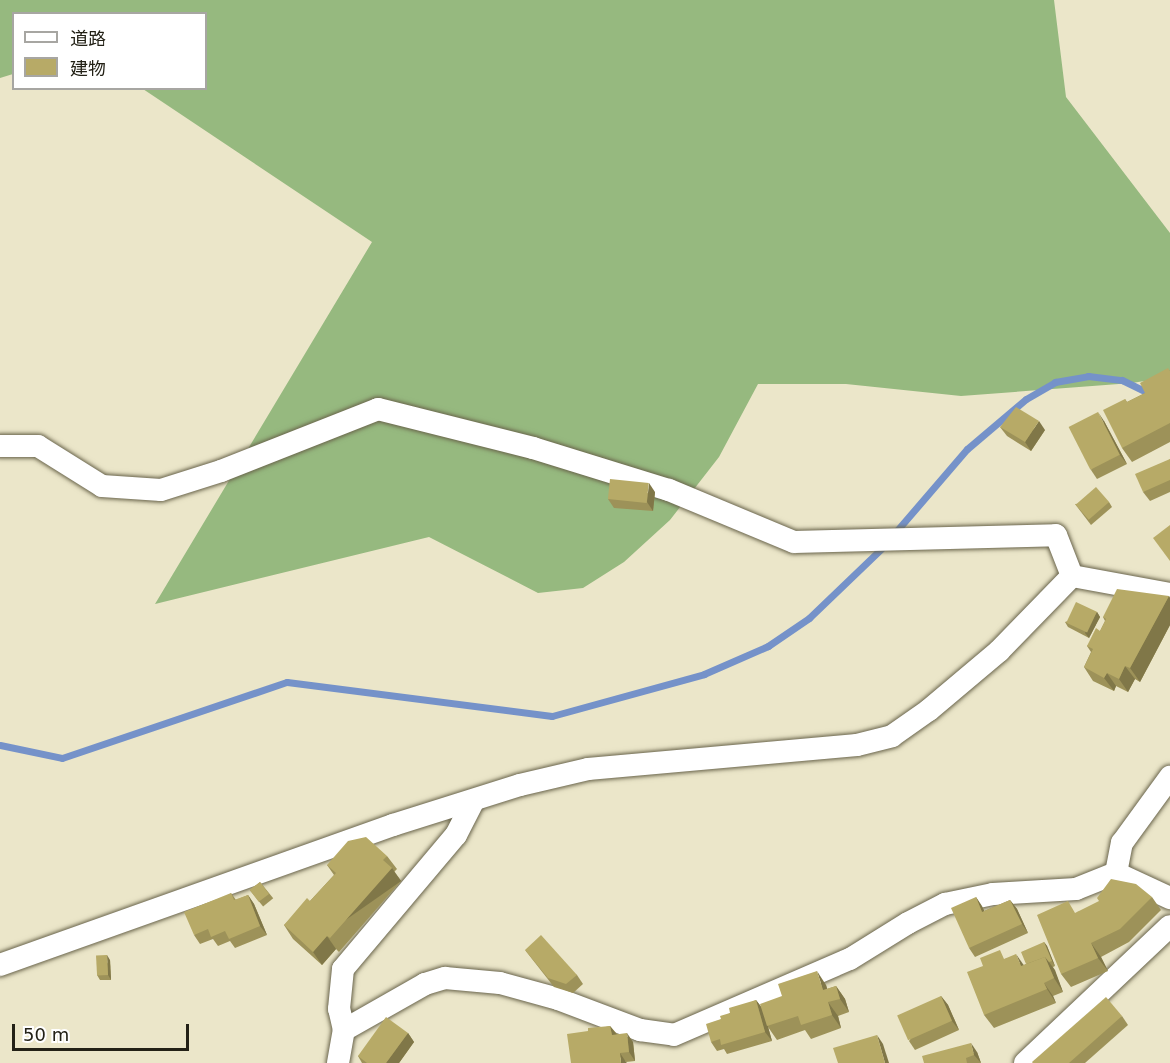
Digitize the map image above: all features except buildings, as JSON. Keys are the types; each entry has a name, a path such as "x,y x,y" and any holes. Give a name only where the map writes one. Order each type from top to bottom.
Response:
{"street":[{"path":"0,446 38,446 102,486 161,490 221,471 378,409 533,448 669,490 794,542 872,538 1056,535 1072,576"},
{"path":"1072,576 1170,594"},
{"path":"0,965 393,825 520,785 588,769 857,745 892,736 929,710 999,651 1072,576"},
{"path":"1116,873 1122,843 1170,777"},
{"path":"338,1063 344,1030 339,1009 343,969 456,835 473,801"},
{"path":"344,1030 425,984 445,978 500,983 558,999 640,1030 674,1035 850,959 908,922 945,904 993,894 1076,889 1116,873 1170,898"},
{"path":"1025,1063 1170,927"}],"green space":[{"path":"0,0 1054,0 1066,97 1170,233 1170,377 1132,383 961,396 846,384 758,384 719,457 670,520 624,562 583,588 538,593 429,537 155,604 372,242 144,90 207,90 207,12 12,12 12,74 0,78"}],"waterway":[{"path":"893,535 967,449 1026,399 1055,382 1088,376 1122,380 1151,394"},
{"path":"0,745 62,758 287,682 552,716 704,674 768,646 809,618 884,546"}]}
